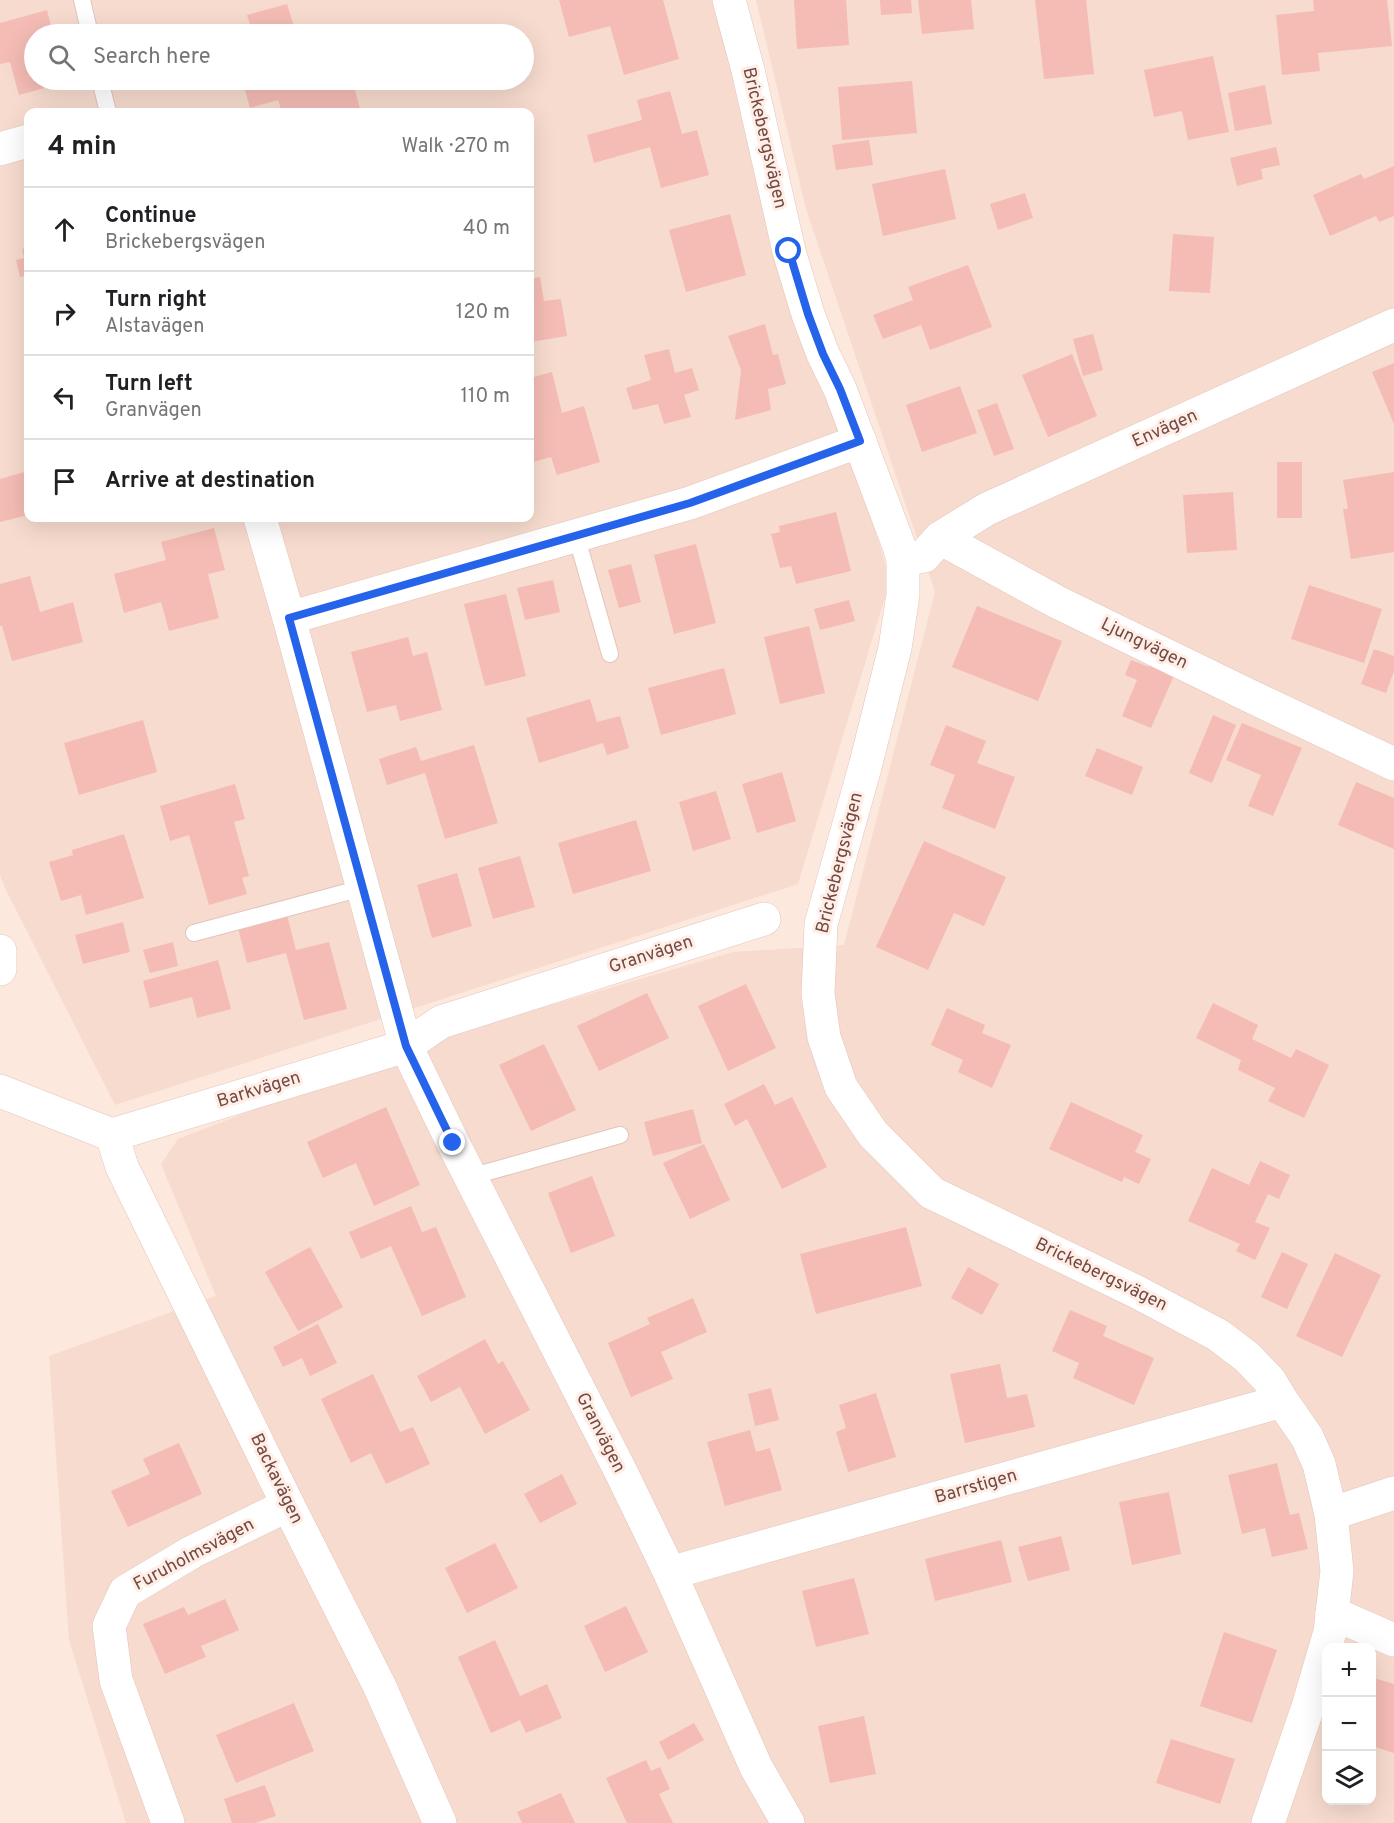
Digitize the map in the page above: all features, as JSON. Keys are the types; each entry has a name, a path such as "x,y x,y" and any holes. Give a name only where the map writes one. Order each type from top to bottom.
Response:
{"street":[{"name":"Brickebergsvägen","path":"729,0 748,70 792,261 808,314 823,354 840,389 903,560 903,595 895,648 865,767 821,924 818,994 824,1037 841,1087 873,1134 932,1193 1137,1292 1218,1335 1247,1357 1270,1381 1307,1437 1319,1464 1331,1514 1337,1571 1330,1632 1308,1707 1269,1823"},
{"path":"0,149 24,142"},
{"name":"Envägen","path":"940,538 987,509 1394,325"},
{"path":"289,618 690,503 860,441"},
{"name":"Granvägen","path":"261,522 406,1046 621,1474 669,1573 756,1767 788,1823"},
{"path":"903,560 924,556 940,538"},
{"name":"Ljungvägen","path":"940,538 1057,602 1394,764"},
{"name":"Granvägen","path":"406,1046 441,1022 764,919"},
{"path":"0,951 0,969"},
{"name":"Barkvägen","path":"112,1135 406,1046"},
{"path":"0,1091 112,1135"},
{"name":"Backavägen","path":"112,1135 122,1167 380,1687 440,1823"},
{"name":"Barrstigen","path":"669,1573 1282,1401"},
{"path":"1331,1514 1394,1493"},
{"name":"Furuholmsvägen","path":"168,1823 116,1680 109,1626 125,1592 192,1552 288,1505"},
{"path":"1332,1612 1394,1640"}],"lane":[{"path":"82,0 88,24"},
{"path":"102,90 107,108"},
{"path":"576,536 610,654"},
{"path":"194,933 362,888"},
{"path":"470,1177 620,1135"}],"shaded area":[{"path":"0,0 718,0 890,581 798,884 115,1105 0,875"},
{"path":"756,0 1394,0 1394,1823 126,1823 69,1640 49,1356 216,1296 161,1164 178,1139 438,1038 733,952 844,945 935,592 806,209"}],"building":[{"path":"559,0 663,0 679,59 624,75 610,26 569,37"},
{"path":"794,0 846,0 849,45 797,49"},
{"path":"880,0 911,0 912,13 881,15"},
{"path":"918,0 971,0 974,29 922,34"},
{"path":"1035,0 1086,0 1094,74 1044,79"},
{"path":"1313,0 1387,0 1392,46 1318,53 1320,71 1282,75 1276,15 1314,11"},
{"path":"287,4 293,24 250,24 247,15"},
{"path":"47,10 50,24 24,24 24,90 37,90 19,95 10,62 0,64 0,23"},
{"path":"1213,56 1229,132 1188,140 1182,111 1154,117 1144,70"},
{"path":"912,81 917,133 842,140 838,87"},
{"path":"1265,85 1272,124 1235,131 1228,93"},
{"path":"245,90 355,90 360,108 281,108 278,100 250,108"},
{"path":"670,91 682,134 697,130 709,175 661,188 650,147 594,163 587,135 642,120 637,100"},
{"path":"869,140 873,165 836,170 832,145"},
{"path":"1276,147 1280,165 1261,169 1263,179 1237,186 1230,158"},
{"path":"1394,166 1394,216 1379,222 1376,216 1330,236 1313,195 1361,174 1364,179"},
{"path":"945,169 956,219 883,236 872,184"},
{"path":"1025,193 1033,218 998,230 990,204"},
{"path":"730,214 746,275 686,292 669,230"},
{"path":"1173,234 1214,237 1210,293 1169,291"},
{"path":"24,258 24,276 20,277 16,260"},
{"path":"968,265 992,327 930,350 921,325 883,339 873,315 913,300 908,287"},
{"path":"540,277 544,301 561,299 567,336 534,341 534,278"},
{"path":"765,324 773,355 778,354 786,384 768,389 771,410 735,420 741,370 728,336"},
{"path":"1093,334 1103,370 1083,376 1073,339"},
{"path":"669,349 675,373 692,368 699,390 684,395 691,417 664,424 658,404 633,410 626,388 651,380 644,355"},
{"path":"1072,354 1097,416 1048,437 1022,375"},
{"path":"1394,363 1394,424 1372,372"},
{"path":"552,372 562,413 584,406 600,462 557,475 551,457 534,462 534,377"},
{"path":"960,386 977,433 922,452 906,405"},
{"path":"997,403 1014,449 994,456 977,410"},
{"path":"1277,462 1302,462 1302,518 1277,518"},
{"path":"24,472 24,516 0,522 0,479"},
{"path":"1394,472 1394,552 1351,559 1343,509 1348,509 1343,480"},
{"path":"1233,492 1237,550 1187,553 1183,495"},
{"path":"836,512 851,571 796,584 791,566 780,568 771,534 780,532 779,526"},
{"path":"214,528 225,570 208,574 219,618 169,631 161,602 124,613 114,574 166,560 161,542"},
{"path":"696,544 716,623 674,634 654,555"},
{"path":"631,564 641,602 619,608 608,570"},
{"path":"30,576 40,612 73,602 83,642 12,661 2,626 0,626 0,584"},
{"path":"553,580 560,612 525,620 517,588"},
{"path":"1309,585 1382,609 1364,663 1291,639"},
{"path":"506,594 526,676 485,686 464,604"},
{"path":"849,600 855,621 820,630 814,609"},
{"path":"977,606 1062,641 1038,701 952,667"},
{"path":"809,626 825,693 780,704 764,637"},
{"path":"408,637 413,656 427,652 442,710 400,721 396,705 367,712 351,652"},
{"path":"1374,649 1394,656 1394,671 1386,693 1361,684"},
{"path":"1131,660 1149,667 1152,660 1176,671 1151,728 1122,716 1137,680 1125,675"},
{"path":"724,668 736,714 661,735 648,688"},
{"path":"590,699 597,722 620,716 629,748 607,755 603,743 539,763 526,718"},
{"path":"1213,715 1236,725 1212,783 1189,773"},
{"path":"143,720 157,772 79,795 64,743"},
{"path":"1242,723 1302,748 1273,816 1248,806 1261,775 1226,760"},
{"path":"946,725 986,741 977,763 1015,777 995,829 942,808 955,775 930,765"},
{"path":"474,745 498,823 445,839 425,773 387,785 379,759 416,747 421,761"},
{"path":"1097,748 1143,767 1132,795 1085,776"},
{"path":"782,772 796,821 757,833 742,784"},
{"path":"1356,782 1394,798 1394,849 1338,825"},
{"path":"235,784 245,819 234,822 249,876 242,878 247,894 209,905 189,835 170,841 160,806"},
{"path":"716,791 731,839 693,851 679,802"},
{"path":"636,820 651,871 573,894 558,843"},
{"path":"124,834 144,898 86,915 81,895 61,901 49,862 73,855 72,850"},
{"path":"924,841 1006,877 984,926 954,913 928,970 876,947"},
{"path":"520,856 535,907 493,919 478,868"},
{"path":"457,873 472,926 432,938 417,885"},
{"path":"287,915 296,950 329,942 347,1009 304,1020 286,953 247,963 238,928"},
{"path":"123,922 130,952 83,964 75,935"},
{"path":"173,942 178,966 150,973 143,950"},
{"path":"218,960 231,1009 197,1018 192,997 150,1008 143,981"},
{"path":"746,984 776,1048 728,1071 698,1006"},
{"path":"647,993 669,1038 599,1071 577,1026"},
{"path":"1213,1003 1258,1025 1252,1039 1291,1058 1296,1049 1329,1065 1304,1118 1268,1101 1275,1088 1238,1070 1241,1060 1196,1038"},
{"path":"947,1008 985,1025 982,1033 1011,1045 992,1088 958,1072 963,1060 931,1045"},
{"path":"544,1044 576,1110 531,1131 499,1065"},
{"path":"764,1084 775,1105 792,1097 827,1167 782,1189 747,1119 735,1126 724,1104"},
{"path":"1071,1102 1143,1135 1135,1152 1151,1159 1139,1184 1124,1177 1122,1182 1049,1149"},
{"path":"386,1107 420,1185 374,1206 356,1163 323,1178 307,1142"},
{"path":"693,1109 702,1143 653,1156 644,1122"},
{"path":"704,1144 730,1200 690,1219 663,1163"},
{"path":"1260,1161 1290,1175 1279,1199 1268,1194 1255,1222 1270,1228 1255,1260 1236,1251 1240,1244 1188,1221 1212,1168 1249,1185"},
{"path":"592,1176 615,1236 571,1253 548,1193"},
{"path":"411,1206 422,1232 436,1227 466,1297 422,1316 391,1246 361,1259 349,1232"},
{"path":"906,1227 922,1286 816,1314 800,1254"},
{"path":"310,1247 343,1307 298,1331 265,1272"},
{"path":"1282,1252 1308,1264 1287,1309 1261,1297"},
{"path":"1335,1253 1381,1275 1342,1357 1296,1336"},
{"path":"968,1267 999,1284 982,1315 951,1298"},
{"path":"693,1298 707,1332 661,1352 673,1379 631,1397 608,1343 650,1324 647,1318"},
{"path":"1070,1310 1107,1326 1103,1336 1154,1358 1134,1405 1073,1378 1079,1363 1052,1351"},
{"path":"318,1324 337,1363 310,1376 302,1358 283,1367 273,1347"},
{"path":"485,1339 498,1364 503,1361 530,1410 485,1434 460,1387 431,1402 417,1376"},
{"path":"1000,1364 1007,1398 1027,1394 1035,1427 965,1443 950,1374"},
{"path":"373,1374 400,1432 413,1427 430,1464 386,1484 371,1453 351,1463 321,1399"},
{"path":"771,1388 779,1420 755,1426 748,1394"},
{"path":"876,1393 896,1457 848,1472 836,1432 846,1428 839,1405"},
{"path":"750,1430 756,1452 770,1448 782,1490 725,1506 707,1442"},
{"path":"179,1443 202,1494 128,1527 111,1491 150,1474 143,1459"},
{"path":"1277,1463 1290,1515 1299,1513 1308,1549 1272,1557 1265,1528 1242,1534 1228,1475"},
{"path":"562,1474 577,1504 540,1523 524,1494"},
{"path":"1169,1492 1181,1554 1132,1565 1119,1502"},
{"path":"1061,1536 1070,1570 1028,1581 1018,1547"},
{"path":"1001,1540 1012,1582 935,1601 925,1559"},
{"path":"495,1543 518,1588 467,1613 445,1568"},
{"path":"854,1578 869,1634 816,1647 802,1591"},
{"path":"225,1599 239,1630 201,1646 206,1657 165,1674 143,1624 184,1607 188,1615"},
{"path":"626,1606 648,1652 605,1672 584,1626"},
{"path":"1224,1632 1277,1650 1252,1723 1200,1706"},
{"path":"495,1640 520,1696 547,1684 562,1718 526,1733 520,1720 491,1733 458,1657"},
{"path":"1376,1679 1394,1684 1394,1753 1376,1747"},
{"path":"294,1703 314,1751 236,1783 216,1735"},
{"path":"864,1716 876,1774 830,1783 818,1726"},
{"path":"694,1723 704,1740 668,1760 659,1742"},
{"path":"1171,1739 1235,1759 1220,1804 1156,1783"},
{"path":"646,1760 651,1771 660,1767 670,1789 659,1794 673,1823 627,1823 606,1778"},
{"path":"265,1785 276,1816 255,1823 232,1823 224,1799"},
{"path":"561,1793 575,1823 522,1823 517,1812"}],"route":[{"path":"453,1143 406,1046 289,618 690,503 860,441 808,314 789,251"}]}
